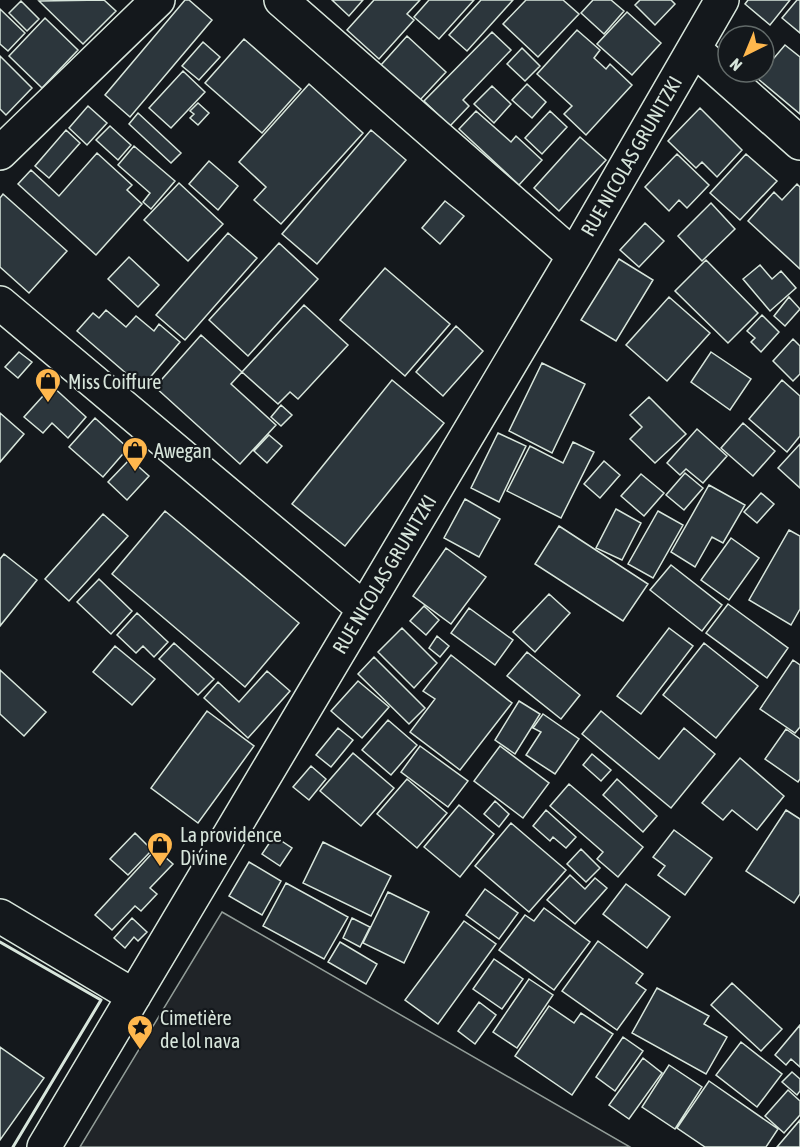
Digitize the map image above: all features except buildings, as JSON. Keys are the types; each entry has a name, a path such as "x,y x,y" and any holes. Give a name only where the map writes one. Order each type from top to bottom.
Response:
{"street":[{"path":"0,153 158,0"},
{"path":"281,0 573,256"},
{"name":"RUE NICOLAS GRUNITZKI","path":"44,1147 573,256 722,0"},
{"path":"694,49 800,143"},
{"path":"0,303 363,609"},
{"path":"0,916 134,996"}],"shaded area":[{"path":"222,912 630,1147 80,1147"}],"wall":[{"path":"0,942 101,1000 13,1147"}],"place":[{"name":"Miss Coiffure","path":"48,404"},
{"name":"Awegan","path":"135,473"},
{"name":"La providence Divine","path":"160,868"},
{"name":"Cimetière de lol nava","path":"140,1051"}]}
